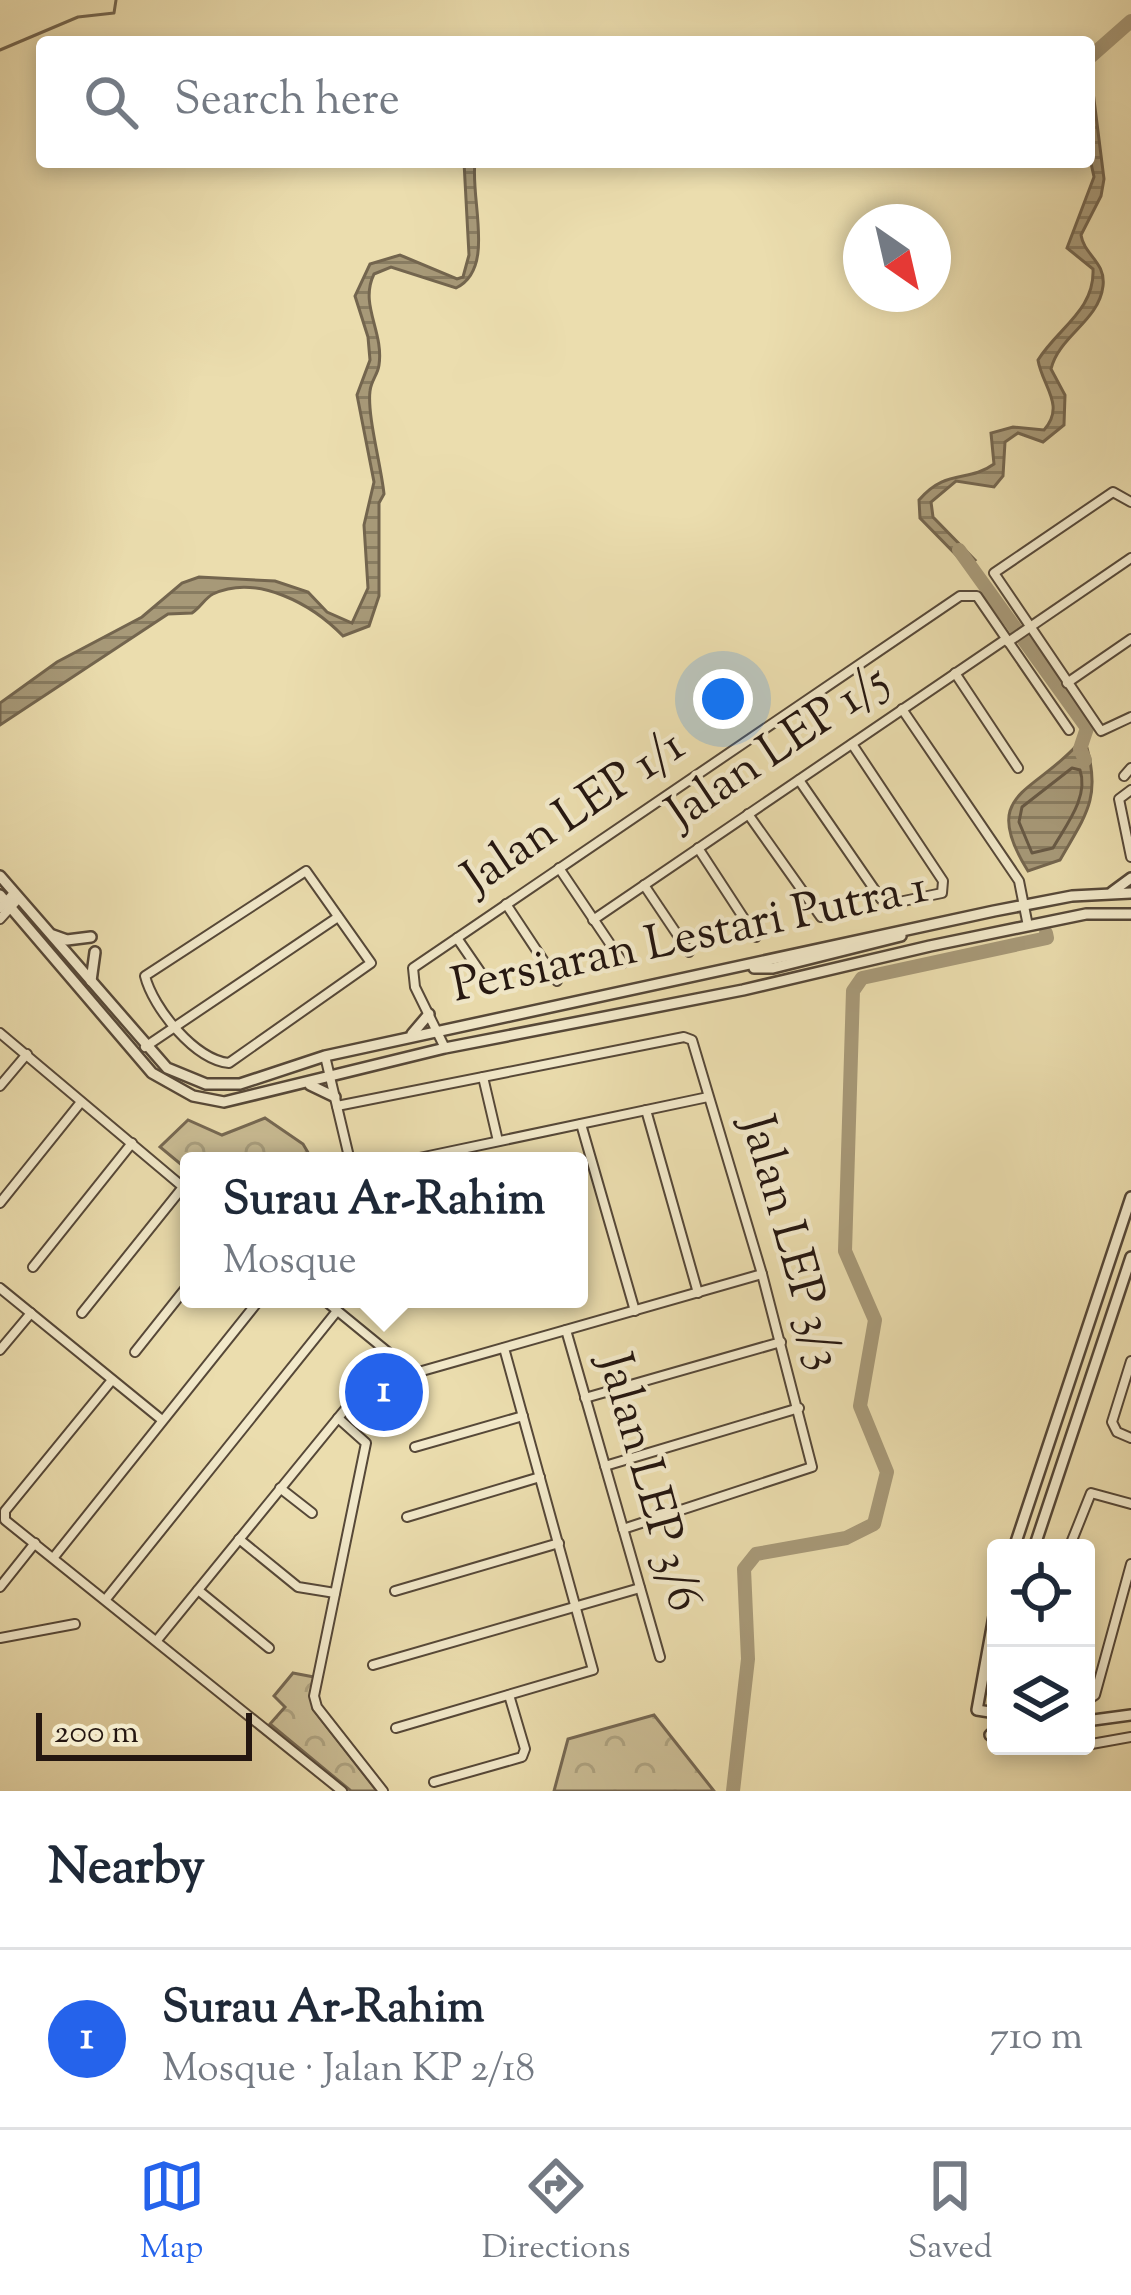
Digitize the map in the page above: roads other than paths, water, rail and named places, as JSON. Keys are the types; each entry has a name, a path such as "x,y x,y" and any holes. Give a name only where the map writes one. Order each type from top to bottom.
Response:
{"street":[{"path":"1131,502 1113,492 997,569 994,577 1101,731 1131,717"},
{"name":"Jalan LEP 1/5","path":"593,920 1131,558"},
{"name":"Jalan LEP 1/1","path":"445,1048 411,975 458,938 960,596 970,595 1009,639"},
{"path":"1009,639 1069,730"},
{"path":"1067,683 1131,639"},
{"path":"955,673 1018,768"},
{"path":"902,710 1019,881 1028,926"},
{"path":"799,779 886,902 942,893 944,881 852,744"},
{"path":"1131,790 1119,799 1131,855"},
{"path":"748,814 821,917"},
{"path":"698,848 756,937"},
{"path":"559,868 623,963"},
{"path":"302,871 310,872 338,916 370,966 229,1063 210,1055 176,1027 145,983 149,971 302,871"},
{"name":"Persiaran Lestari Putra 1","path":"0,876 145,1046 167,1068 206,1084 240,1084 325,1056 438,1030 742,967 773,968 880,945 923,926 1112,892 1131,895"},
{"path":"1112,892 1131,878"},
{"path":"644,885 689,952"},
{"path":"1130,914 1131,895"},
{"path":"0,919 4,903 17,896"},
{"name":"Persiaran Lestari Putra 1","path":"4,903 152,1073 193,1096 224,1102 445,1048 743,990 1028,926 1086,914 1130,914"},
{"path":"506,904 557,981"},
{"path":"135,1054 338,916"},
{"path":"49,932 67,940 92,938"},
{"path":"458,938 492,989"},
{"path":"91,982 95,952"},
{"path":"408,1037 429,1014"},
{"path":"0,1033 180,1184"},
{"name":"Jalan LEP 3/3","path":"483,1077 684,1037 692,1040 763,1274 812,1467 623,1529"},
{"path":"0,1086 27,1054"},
{"path":"325,1056 348,1152"},
{"path":"287,1088 316,1084 336,1101 483,1077 498,1141"},
{"path":"446,1152 709,1096"},
{"path":"0,1203 81,1102"},
{"path":"646,1110 698,1293"},
{"path":"581,1124 635,1311"},
{"path":"33,1267 132,1143"},
{"path":"82,1313 180,1196"},
{"path":"1017,1539 1131,1198"},
{"path":"1037,1539 1131,1257"},
{"path":"408,1375 763,1274"},
{"path":"0,1288 162,1420"},
{"path":"135,1352 180,1295"},
{"path":"54,1557 253,1308"},
{"path":"158,1640 387,1358 389,1352 333,1308"},
{"path":"106,1599 338,1312"},
{"path":"0,1350 31,1313"},
{"name":"Jalan LEP 3/6","path":"566,1330 659,1657"},
{"path":"585,1398 781,1342"},
{"path":"396,1728 592,1670 503,1348"},
{"path":"1131,1361 1112,1422 1117,1432 1131,1438"},
{"path":"112,1380 5,1511 11,1526 342,1791"},
{"path":"605,1466 799,1408"},
{"path":"415,1447 523,1416"},
{"path":"338,1418 366,1444 314,1696 317,1707 383,1791"},
{"path":"407,1517 540,1477"},
{"path":"280,1488 312,1514"},
{"path":"1072,1539 1086,1497 1099,1493 1131,1504"},
{"path":"1027,1508 1045,1512"},
{"path":"239,1539 298,1587 335,1593"},
{"path":"0,1587 35,1543"},
{"path":"395,1591 559,1543"},
{"path":"1095,1685 1131,1564"},
{"path":"373,1665 640,1588"},
{"path":"198,1590 269,1648"},
{"path":"0,1638 75,1624"},
{"path":"987,1655 977,1710 987,1709"},
{"path":"434,1783 522,1757 525,1749 509,1695"},
{"path":"1095,1720 1131,1715"},
{"path":"1095,1743 1131,1737"}],"water":[{"path":"1095,108 1104,179 1101,196 1081,235 1101,271 1100,298 1051,369 1065,395 1064,425 1043,442 1018,433 1005,442 1003,476 994,487 956,481 931,502 933,517 975,560 967,566 920,518 919,500 938,484 994,464 991,433 1013,427 1044,430 1050,421 1053,404 1038,360 1082,307 1092,283 1093,269 1067,248 1094,177"},
{"path":"464,168 475,168 478,250 468,279 456,288 391,267 374,274 370,285 380,353 370,401 384,494 379,503 379,596 369,626 343,636 316,613 283,596 248,587 230,589 210,596 192,613 168,614 0,725 0,703 57,662 142,617 182,583 199,577 275,581 308,592 327,612 352,623 368,588 364,525 374,482 357,395 370,360 368,337 355,296 370,264 400,255 457,279 463,277 469,255"},
{"path":"1077,745 1087,748 1091,766 1088,807 1060,860 1028,871 1014,845 1010,810 1029,786"}],"waterway":[{"path":"0,50 78,17 114,13 116,0"},
{"path":"1095,53 1131,21"},
{"path":"959,550 1087,728 1080,749 1085,760"},
{"path":"733,1791 748,1659 744,1569 756,1554 846,1538 874,1524 887,1472 860,1406 875,1320 845,1251 853,991 862,978 1047,938 1046,933"}],"place":[{"name":"Surau Ar-Rahim","path":"384,1392"}]}
